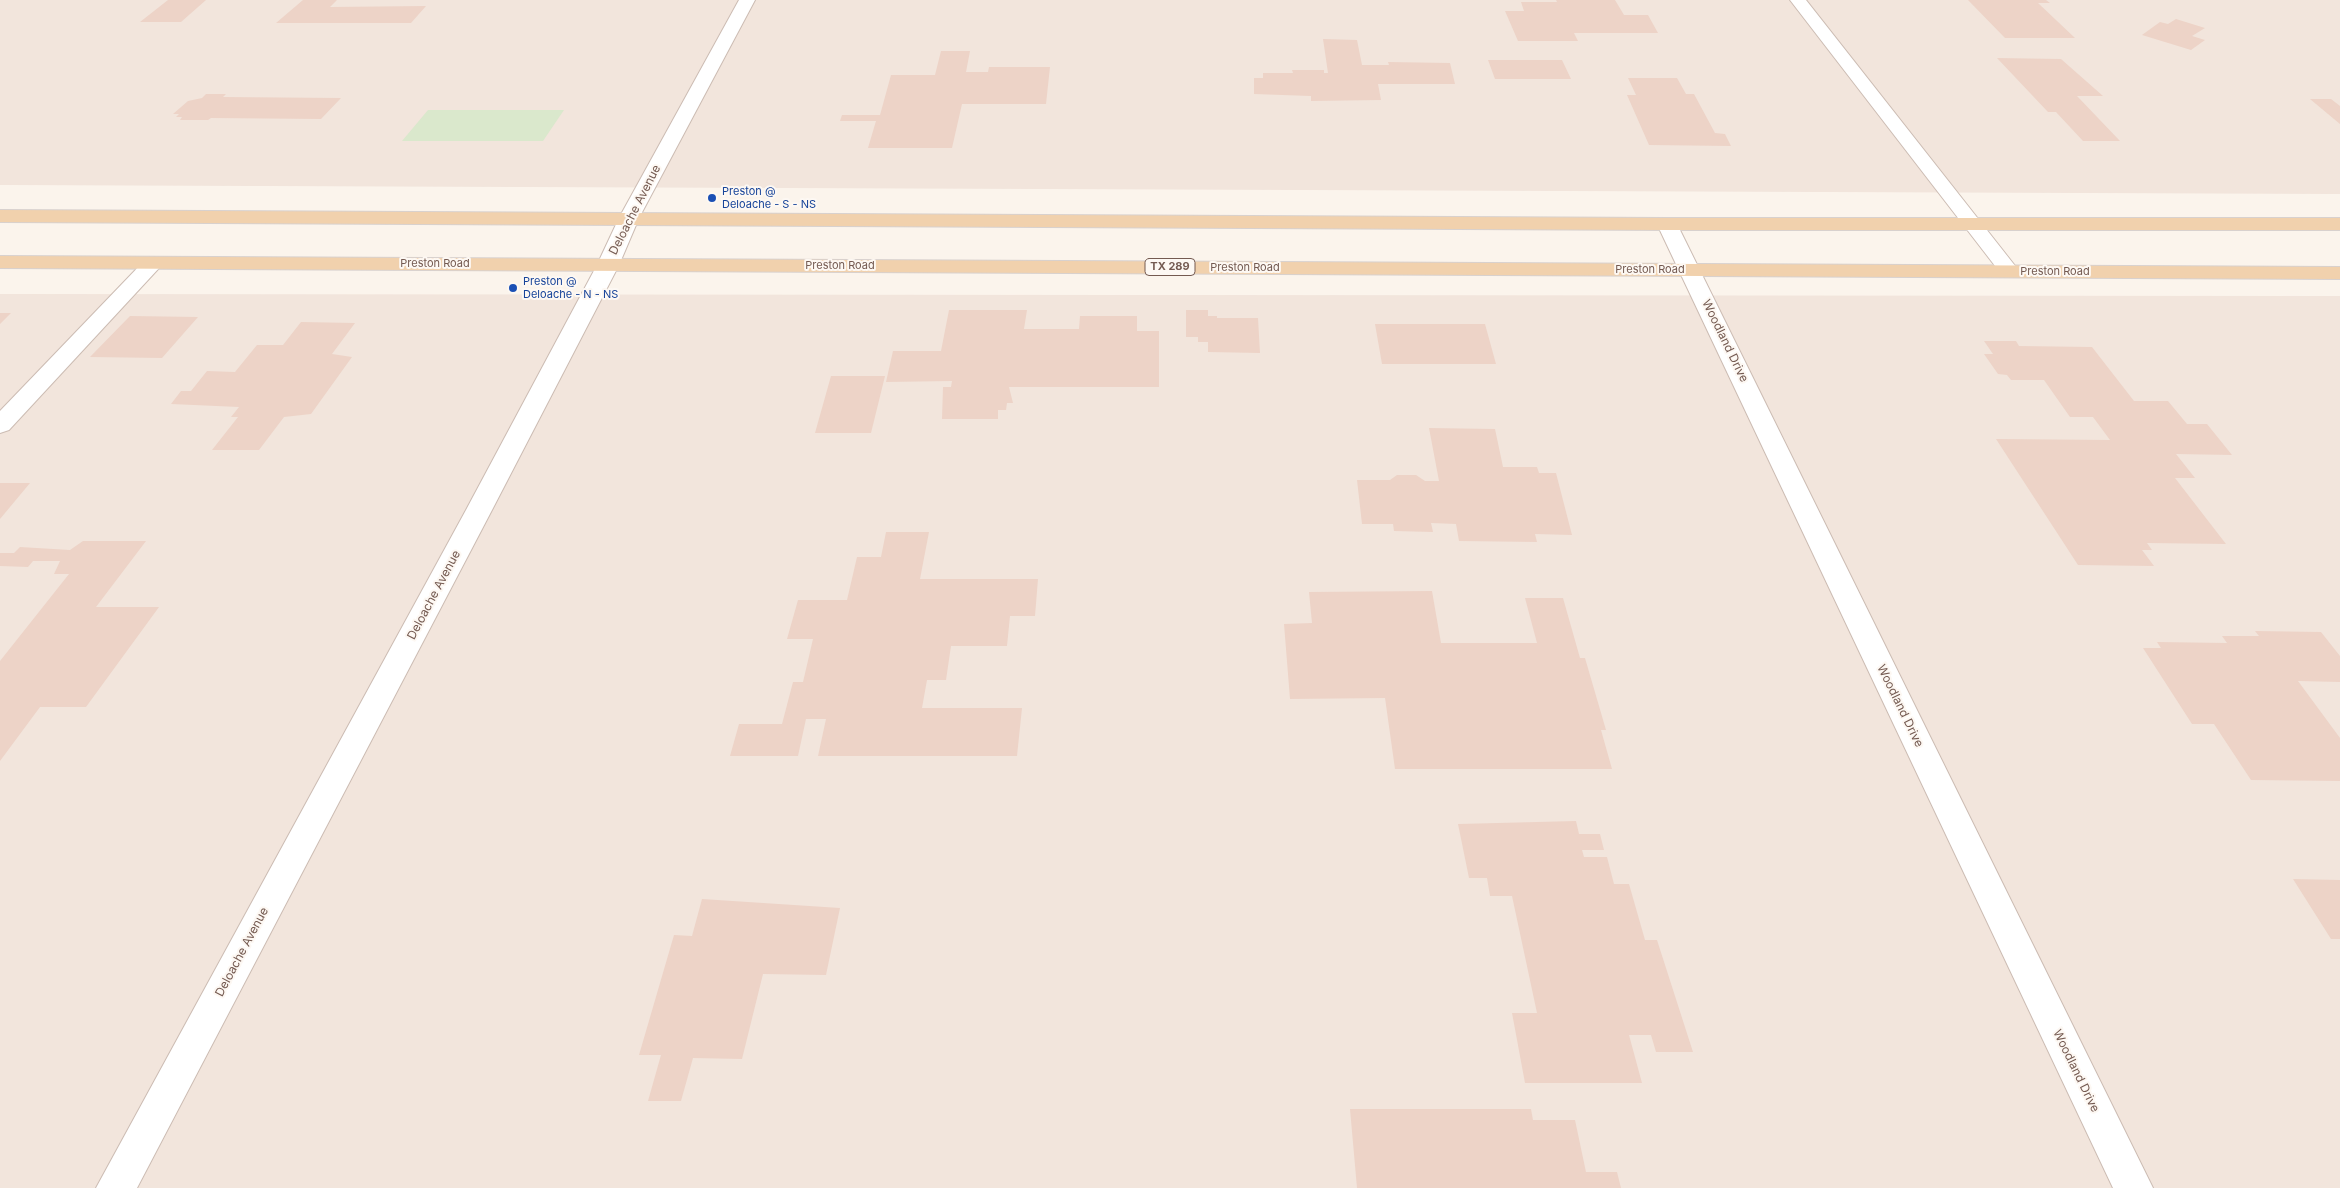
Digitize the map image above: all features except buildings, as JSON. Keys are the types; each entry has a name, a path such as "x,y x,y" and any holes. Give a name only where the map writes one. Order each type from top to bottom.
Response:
{"main road":[{"path":"0,216 1667,224 2340,224"},
{"name":"Preston Road","path":"0,262 2340,273"}],"street":[{"name":"Deloache Avenue","path":"116,1188 608,265 629,218 748,0"},
{"path":"1798,0 2009,271"},
{"name":"Woodland Drive","path":"1667,224 2133,1188"},
{"path":"0,425 153,263"}],"shaded area":[{"path":"0,0 2340,0 2340,194 0,185"},
{"path":"0,294 2340,296 2340,1188 0,1188"}],"green space":[{"path":"428,110 564,110 543,141 402,141"}],"place":[{"name":"Preston @ Deloache - S - NS","path":"712,198"},
{"name":"Preston @ Deloache - N - NS","path":"513,288"}]}
